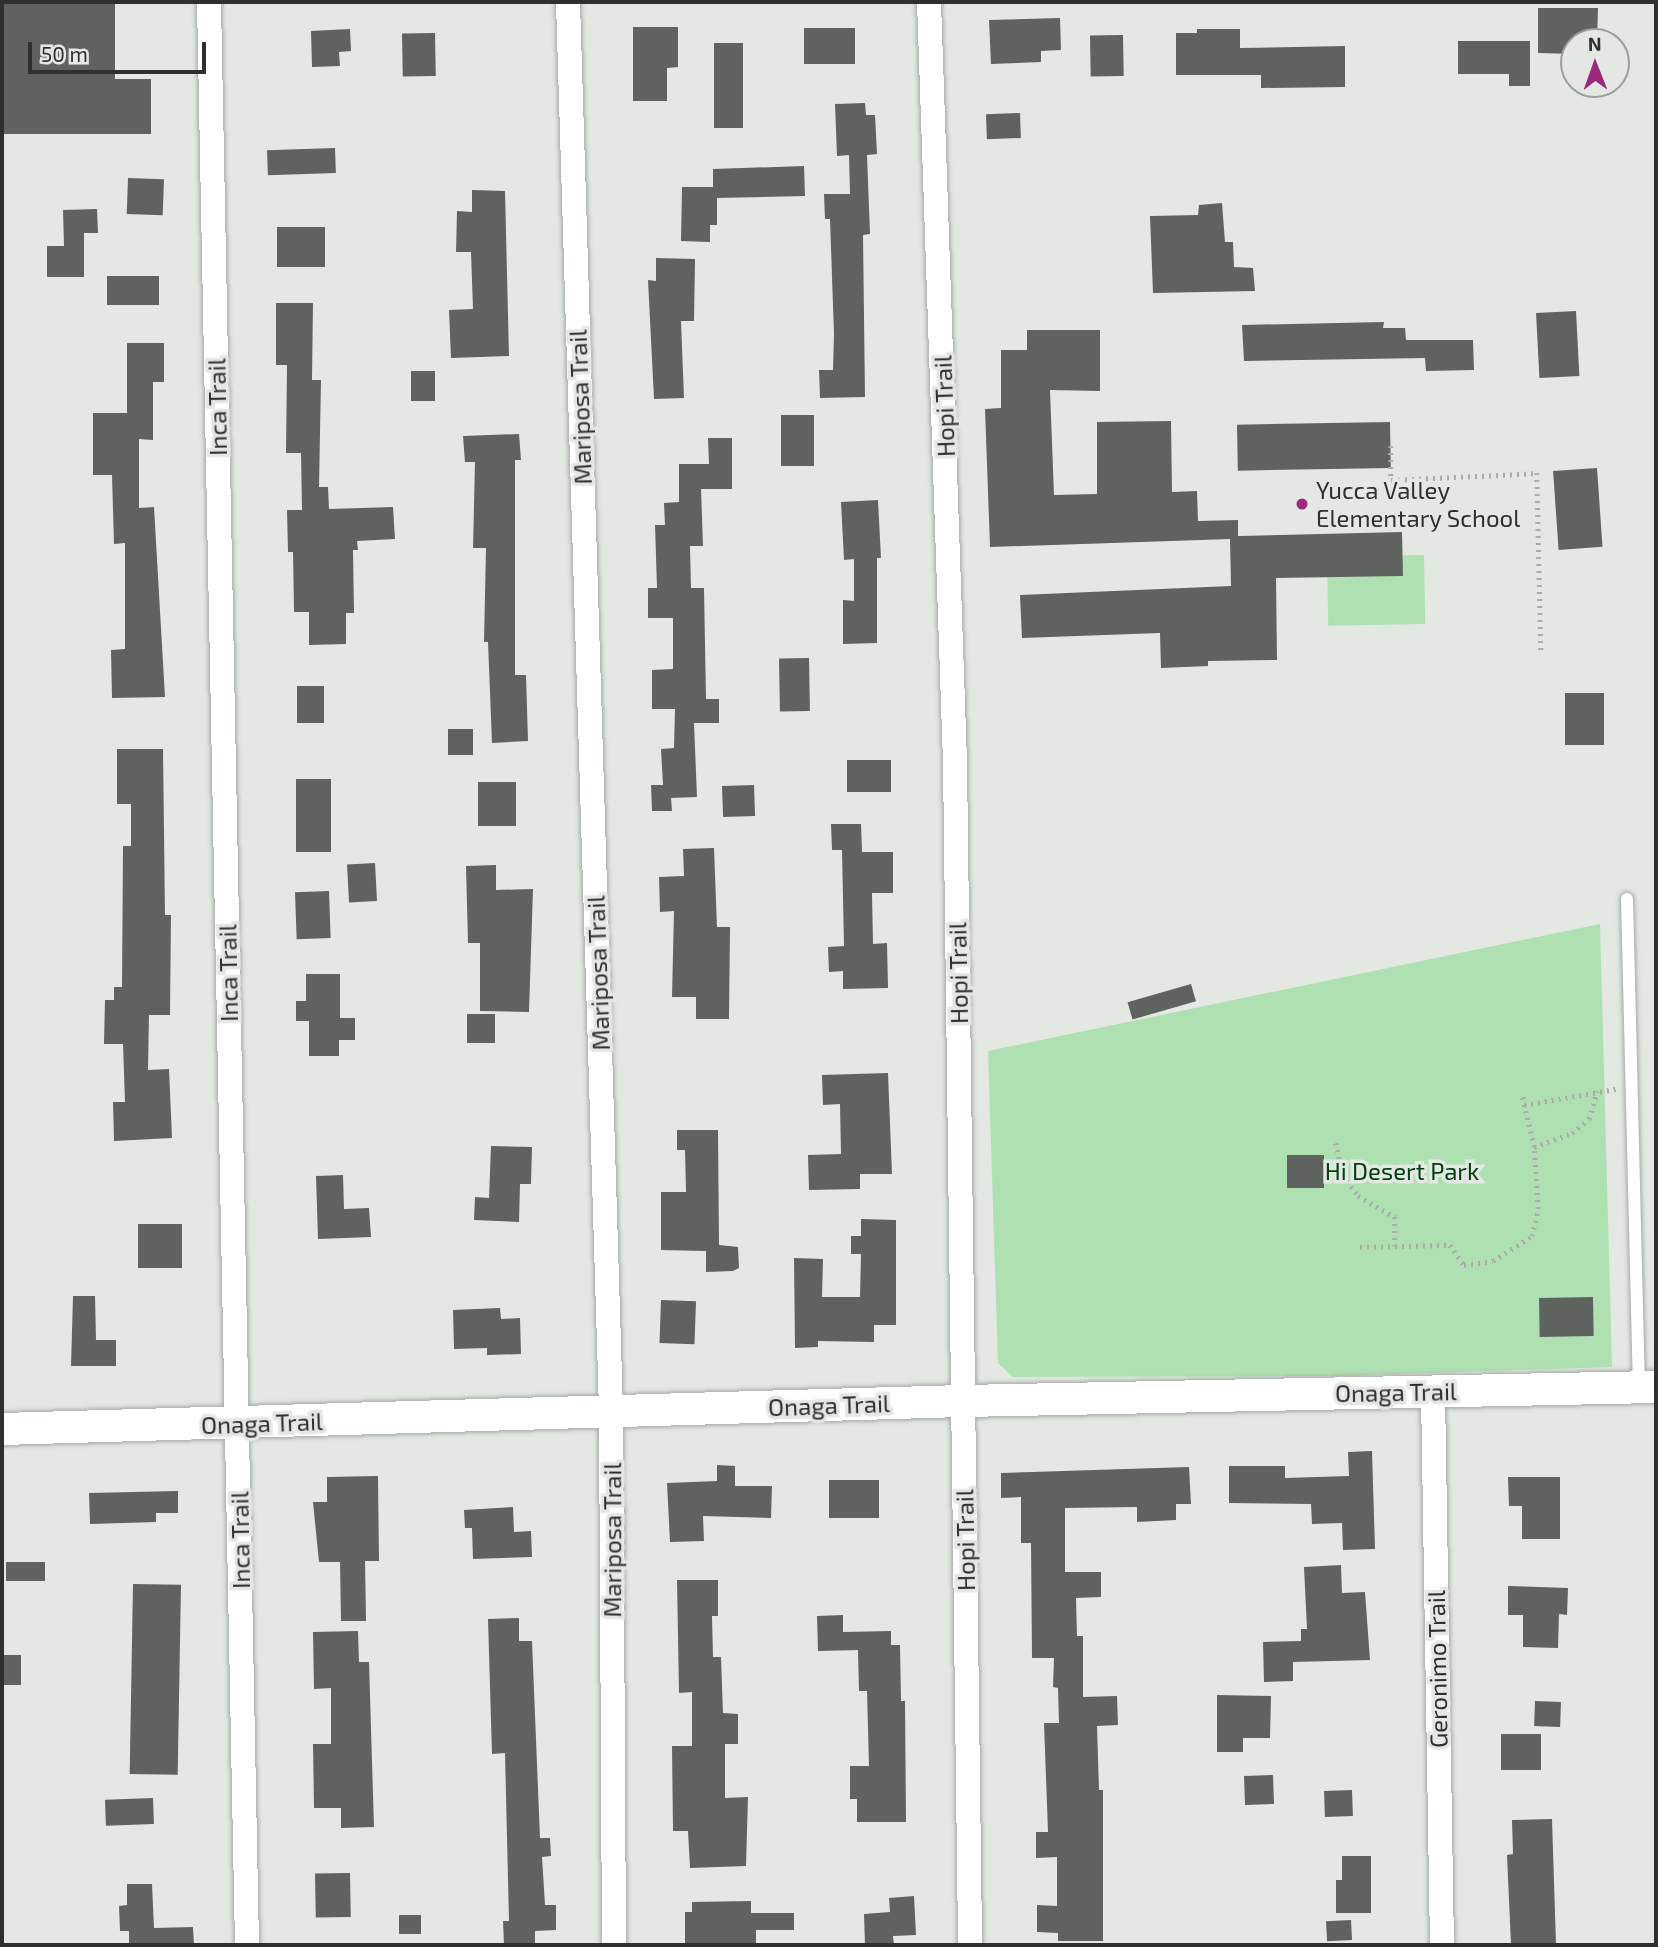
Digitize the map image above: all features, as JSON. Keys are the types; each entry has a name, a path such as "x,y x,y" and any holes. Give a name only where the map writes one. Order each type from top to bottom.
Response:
{"street":[{"name":"Inca Trail","path":"209,2 247,1945"},
{"name":"Mariposa Trail","path":"568,2 611,1412 614,1945"},
{"name":"Hopi Trail","path":"929,2 955,762 970,1945"},
{"name":"Onaga Trail","path":"2,1429 964,1401 1648,1388"},
{"name":"Geronimo Trail","path":"1433,1392 1442,1945"}],"lane":[{"path":"1627,899 1648,1388"}],"path":[{"path":"1391,446 1391,480 1537,473 1541,651"},
{"path":"1524,1105 1633,1087"},
{"path":"1534,1147 1572,1133 1589,1119 1597,1091"},
{"path":"1360,1247 1450,1245 1464,1265 1493,1261 1532,1236 1538,1209 1534,1147 1522,1096"},
{"path":"1336,1143 1343,1175 1358,1196 1395,1217 1395,1246"}],"green space":[{"path":"1424,555 1425,624 1328,626 1327,557"},
{"name":"Hi Desert Park","path":"1600,924 1612,1367 1338,1376 1013,1377 998,1363 988,1051"}],"building":[{"path":"2,2 115,2 115,79 151,79 151,134 2,134"},
{"path":"1538,8 1598,8 1597,28 1560,28 1560,54 1538,53"},
{"path":"1060,18 1061,50 1041,51 1041,62 991,64 989,20"},
{"path":"633,27 678,27 678,67 667,68 667,101 633,101"},
{"path":"804,28 855,28 855,64 804,64"},
{"path":"350,29 351,51 339,52 340,66 312,67 311,31"},
{"path":"1197,29 1240,29 1240,48 1345,46 1345,87 1261,88 1261,75 1176,75 1176,33 1197,33"},
{"path":"435,33 436,76 403,77 402,34"},
{"path":"1123,35 1124,76 1091,77 1090,36"},
{"path":"1458,41 1530,41 1530,86 1509,86 1509,74 1458,74"},
{"path":"714,43 743,43 743,128 714,128"},
{"path":"865,103 866,115 875,115 877,154 867,155 870,234 863,235 865,397 820,398 819,370 833,370 834,334 830,219 825,219 824,194 850,194 849,155 837,156 835,104"},
{"path":"1020,113 1021,138 987,139 986,114"},
{"path":"335,148 336,173 268,175 267,150"},
{"path":"804,166 805,196 717,198 717,225 710,225 710,242 681,241 682,187 713,187 713,169"},
{"path":"128,178 164,179 163,215 127,214"},
{"path":"472,190 505,191 509,356 451,358 449,310 473,309 471,252 456,252 457,211 472,212"},
{"path":"1222,203 1225,242 1233,242 1234,267 1253,268 1255,291 1153,293 1150,216 1198,215 1199,205"},
{"path":"97,209 98,233 84,233 84,277 47,277 47,246 64,246 63,210"},
{"path":"277,227 325,227 325,267 277,267"},
{"path":"656,258 695,259 694,321 681,321 684,398 654,399 648,280 656,281"},
{"path":"107,276 159,276 159,305 107,305"},
{"path":"276,303 313,303 312,380 321,380 319,487 328,487 329,509 393,507 395,539 357,541 358,550 353,550 354,613 346,613 346,644 309,645 309,612 294,612 293,552 288,552 287,510 302,510 301,453 286,453 287,365 276,365"},
{"path":"1576,311 1579,376 1539,378 1536,313"},
{"path":"1384,322 1383,328 1405,328 1406,340 1473,340 1474,370 1426,371 1425,358 1244,361 1242,325"},
{"path":"1027,330 1100,330 1100,391 1050,390 1054,495 1097,494 1097,422 1171,421 1172,492 1197,491 1198,521 1238,520 1238,536 1402,532 1403,576 1276,578 1277,660 1208,661 1208,666 1161,668 1160,633 1022,638 1020,595 1231,586 1230,539 990,547 985,409 1001,408 1001,350 1027,350"},
{"path":"127,343 164,343 164,382 153,382 153,440 139,439 139,508 154,507 165,697 112,698 111,650 125,649 125,543 114,544 112,475 93,475 93,413 127,413"},
{"path":"411,371 435,371 435,401 411,401"},
{"path":"781,415 814,415 814,466 781,466"},
{"path":"1390,422 1391,468 1238,471 1237,425"},
{"path":"519,434 521,460 515,460 515,675 526,675 528,741 492,743 488,642 484,642 486,548 473,548 475,462 465,462 463,436"},
{"path":"708,438 732,438 732,489 701,489 703,546 690,546 691,588 704,588 706,699 719,699 719,723 694,723 697,797 671,798 672,811 652,811 651,785 663,785 661,749 674,748 675,709 652,709 652,670 673,669 673,618 648,618 648,588 657,588 655,525 665,525 664,503 679,502 679,464 709,464"},
{"path":"1597,468 1603,547 1559,550 1553,471"},
{"path":"878,500 881,558 877,558 877,643 843,644 843,600 854,601 854,559 844,560 841,502"},
{"path":"809,658 810,711 780,712 779,659"},
{"path":"297,686 324,686 324,723 297,723"},
{"path":"1565,693 1604,693 1604,745 1565,745"},
{"path":"448,729 473,729 473,755 448,755"},
{"path":"117,749 163,749 165,915 171,915 170,1015 149,1015 148,1070 169,1069 172,1138 114,1141 113,1102 125,1102 123,1044 104,1044 105,1000 114,1000 114,987 122,987 123,846 131,846 131,804 117,804"},
{"path":"847,760 891,760 891,792 847,792"},
{"path":"296,779 331,779 331,852 296,852"},
{"path":"478,782 516,782 516,826 478,826"},
{"path":"754,785 755,816 723,817 722,786"},
{"path":"831,824 861,824 862,852 893,852 893,893 872,893 873,944 887,943 888,988 843,989 843,971 829,972 828,947 844,946 842,850 832,850"},
{"path":"714,848 717,927 730,927 729,1019 696,1019 696,997 672,997 674,911 660,912 659,877 684,876 683,849"},
{"path":"375,863 377,901 349,902 347,864"},
{"path":"496,865 496,890 533,889 529,1012 480,1011 480,943 468,943 466,866"},
{"path":"329,891 331,938 297,939 295,892"},
{"path":"306,974 340,974 340,1018 355,1018 355,1040 339,1040 339,1056 309,1056 309,1021 296,1021 296,1001 306,1001"},
{"path":"1191,984 1196,1001 1133,1019 1128,1002"},
{"path":"467,1014 495,1014 495,1043 467,1043"},
{"path":"888,1073 892,1174 860,1174 860,1189 809,1190 808,1155 841,1154 840,1104 823,1105 822,1075"},
{"path":"677,1130 718,1130 719,1245 738,1247 739,1268 733,1271 706,1272 706,1251 661,1250 661,1192 686,1192 685,1150 677,1150"},
{"path":"491,1146 532,1147 531,1184 520,1184 519,1222 474,1220 475,1197 489,1198"},
{"path":"1287,1155 1324,1155 1324,1188 1287,1188"},
{"path":"343,1175 344,1209 369,1208 371,1237 318,1239 316,1176"},
{"path":"861,1219 896,1220 896,1325 874,1325 874,1342 818,1341 818,1347 795,1348 794,1258 823,1259 822,1297 860,1297 861,1254 851,1254 851,1236 861,1236"},
{"path":"138,1224 182,1224 182,1268 138,1268"},
{"path":"73,1296 95,1296 96,1340 116,1340 116,1366 71,1366"},
{"path":"1593,1297 1594,1336 1540,1337 1539,1298"},
{"path":"661,1300 696,1301 694,1344 659,1343"},
{"path":"500,1308 501,1319 520,1318 521,1354 487,1355 487,1348 454,1349 453,1310"},
{"path":"1372,1451 1375,1549 1343,1550 1342,1523 1312,1524 1311,1504 1229,1503 1229,1466 1285,1466 1285,1478 1349,1476 1348,1452"},
{"path":"717,1465 735,1466 735,1486 772,1486 771,1518 703,1516 704,1541 670,1542 667,1483 717,1481"},
{"path":"1189,1467 1191,1504 1176,1504 1176,1520 1137,1522 1137,1507 1065,1508 1065,1572 1101,1572 1101,1597 1076,1598 1077,1636 1083,1636 1083,1697 1117,1696 1118,1725 1097,1726 1099,1790 1103,1790 1103,1941 1058,1941 1058,1933 1037,1932 1037,1905 1057,1906 1057,1857 1036,1858 1036,1832 1048,1832 1044,1723 1059,1723 1058,1688 1053,1687 1054,1658 1032,1658 1031,1543 1021,1543 1021,1497 1001,1498 1001,1473"},
{"path":"378,1476 379,1561 365,1561 366,1621 341,1621 340,1562 319,1562 313,1502 327,1502 327,1477"},
{"path":"1508,1477 1560,1477 1560,1539 1522,1539 1522,1506 1509,1506"},
{"path":"829,1480 879,1480 879,1518 829,1518"},
{"path":"178,1491 178,1513 156,1513 156,1522 90,1524 89,1493"},
{"path":"513,1507 514,1532 531,1531 532,1557 473,1559 472,1528 465,1528 464,1510"},
{"path":"6,1562 45,1562 45,1581 6,1581"},
{"path":"1341,1565 1342,1593 1365,1592 1370,1660 1293,1662 1293,1681 1264,1682 1263,1642 1301,1641 1301,1629 1307,1629 1304,1567"},
{"path":"677,1580 718,1580 718,1616 712,1616 713,1657 721,1657 723,1713 738,1714 738,1744 725,1744 725,1798 748,1797 746,1866 690,1868 688,1831 673,1831 672,1746 692,1746 692,1692 679,1693"},
{"path":"133,1584 181,1585 178,1775 130,1774"},
{"path":"1508,1586 1568,1588 1567,1615 1559,1614 1558,1648 1523,1647 1523,1615 1508,1615"},
{"path":"843,1615 843,1632 891,1631 891,1645 900,1645 901,1701 905,1701 906,1822 857,1822 857,1799 850,1799 850,1766 869,1766 867,1691 859,1691 858,1650 818,1651 817,1616"},
{"path":"519,1618 519,1641 532,1641 540,1838 550,1838 551,1856 542,1857 545,1905 556,1905 556,1930 535,1931 535,1945 504,1945 503,1921 509,1921 505,1753 492,1754 488,1619"},
{"path":"358,1631 359,1662 369,1662 374,1827 341,1828 341,1808 314,1808 313,1744 331,1744 331,1688 314,1689 313,1632"},
{"path":"2,1655 21,1655 21,1685 2,1685"},
{"path":"1217,1695 1271,1696 1270,1738 1243,1738 1243,1752 1217,1752"},
{"path":"1535,1701 1561,1702 1560,1727 1534,1726"},
{"path":"1501,1734 1541,1734 1541,1770 1501,1770"},
{"path":"1273,1775 1274,1804 1245,1805 1244,1776"},
{"path":"1352,1790 1353,1816 1325,1817 1324,1791"},
{"path":"153,1798 154,1824 106,1826 105,1800"},
{"path":"1552,1819 1556,1944 1511,1945 1507,1855 1513,1854 1512,1820"},
{"path":"1342,1856 1371,1856 1371,1913 1336,1913 1336,1880 1342,1880"},
{"path":"350,1873 351,1917 316,1918 315,1874"},
{"path":"127,1884 152,1884 154,1928 193,1927 194,1945 129,1945 129,1931 120,1931 119,1906 127,1905"},
{"path":"914,1896 916,1935 893,1936 894,1945 865,1945 864,1914 890,1912 889,1898"},
{"path":"751,1901 751,1913 794,1913 794,1930 756,1930 756,1943 685,1945 685,1912 692,1912 692,1902"},
{"path":"399,1915 421,1915 421,1934 399,1934"},
{"path":"1351,1920 1352,1940 1327,1941 1326,1921"}],"place":[{"name":"Yucca Valley Elementary School","path":"1302,504"}]}
